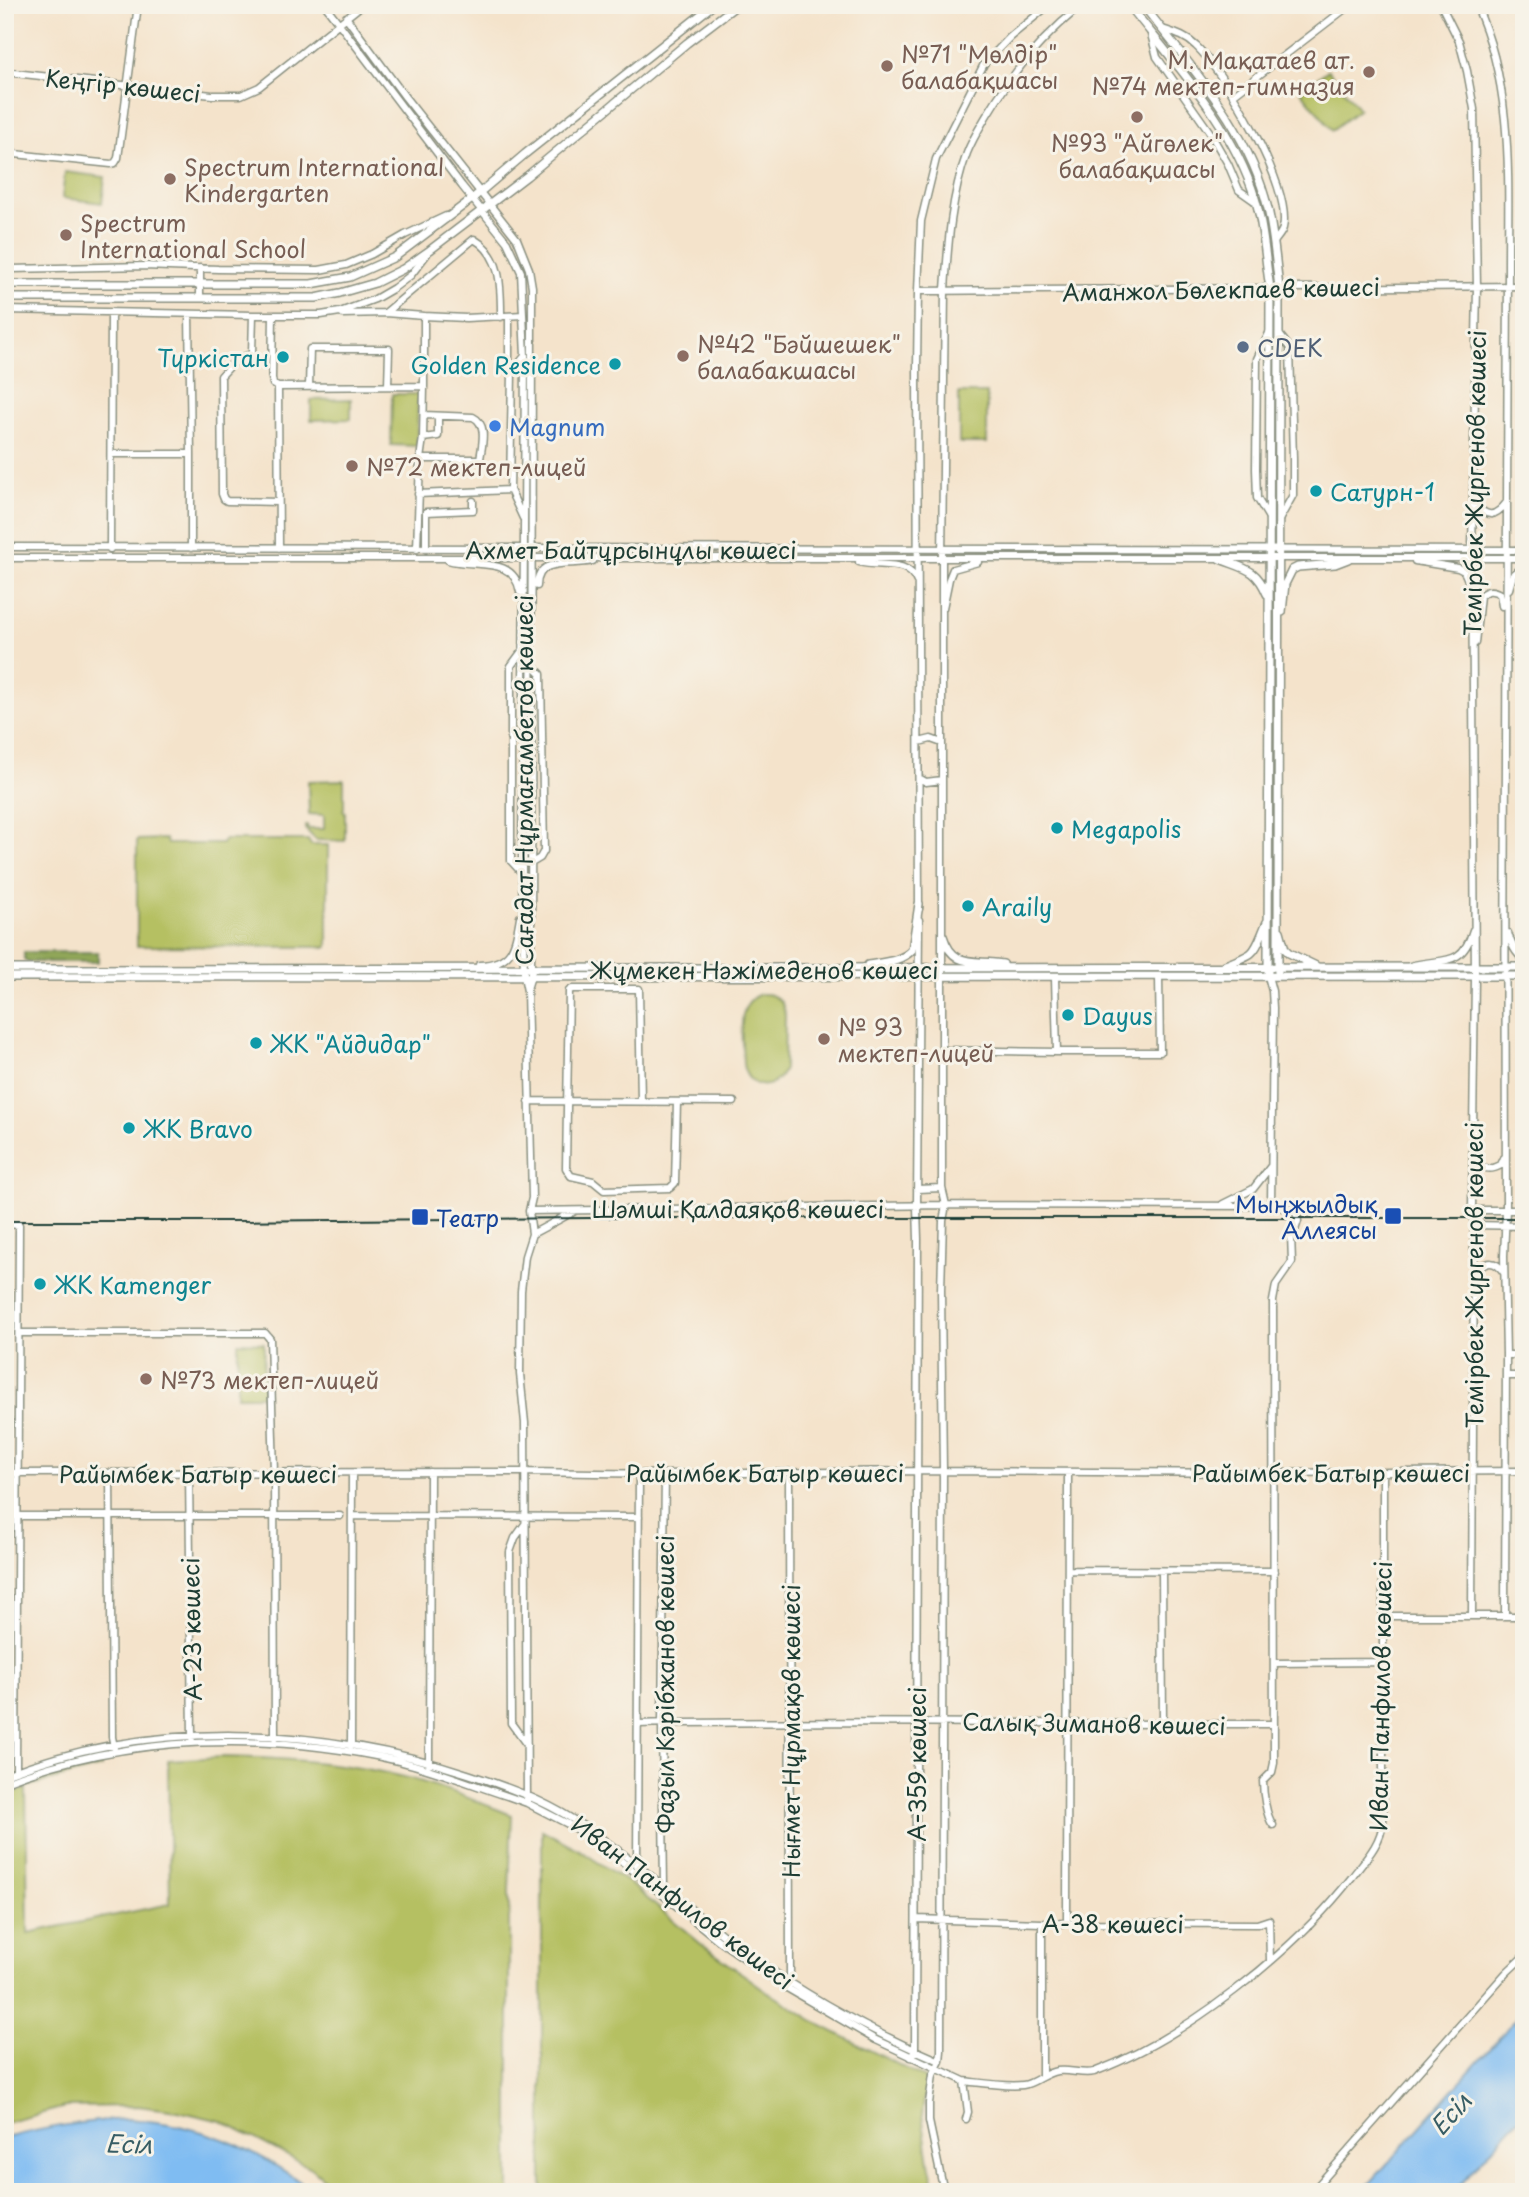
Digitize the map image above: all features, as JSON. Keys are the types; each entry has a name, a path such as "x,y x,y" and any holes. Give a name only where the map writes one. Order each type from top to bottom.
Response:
{"main road":[{"path":"5,284 311,284 350,276 395,257 472,199 713,5"},
{"path":"5,298 316,298 375,283 403,269 490,205 737,5"},
{"path":"1127,5 1214,115 1234,146 1256,202 1270,288 1275,331 1279,522 1278,972"},
{"path":"1145,6 1222,105 1255,168 1268,207 1274,242 1279,288 1275,331 1268,555 1268,972"},
{"path":"1220,559 1252,571 1261,581 1268,598"},
{"path":"1278,623 1285,584 1292,570 1298,567 1335,564 1348,559"},
{"path":"856,968 908,955 912,950 919,904"},
{"path":"1220,968 1254,954 1268,918"},
{"path":"1278,926 1285,949 1289,953 1320,967"},
{"path":"943,936 949,952 959,960 1013,968"},
{"name":"Жұмекен Нәжімеденов көшесі","path":"1278,972 1320,967 1524,967"},
{"name":"Жұмекен Нәжімеденов көшесі","path":"5,969 450,969 527,973 856,968 920,972"},
{"name":"Жұмекен Нәжімеденов көшесі","path":"943,972 1013,968 1220,968 1268,972"},
{"name":"Жұмекен Нәжімеденов көшесі","path":"5,977 920,972 1055,978 1268,972 1524,976"}],"street":[{"path":"5,153 115,163 118,158 138,5"},
{"name":"Сағадат Нұрмағамбетов көшесі","path":"325,5 507,242 518,264 523,289 526,356 522,887 527,973"},
{"path":"338,23 362,5"},
{"name":"А-359 көшесі","path":"913,2054 916,1919 920,972 918,291 921,221 940,149 984,64 1010,37 1049,5"},
{"path":"1233,95 1350,5"},
{"name":"Темірбек Жүргенов көшесі","path":"1441,5 1459,41 1473,102 1477,287 1472,549 1475,922 1472,1616"},
{"name":"Темірбек Жүргенов көшесі","path":"1476,5 1496,63 1504,102 1508,186 1505,1616"},
{"path":"944,2192 929,2121 929,2103 933,2075 938,2065 941,1920 941,1302 943,1220 946,1205 942,1188 942,550 947,250 954,204 967,153 1007,83 1032,52 1081,6"},
{"name":"Сағадат Нұрмағамбетов көшесі","path":"346,17 517,239 529,269 532,288 533,626 527,973 532,1234 525,1256 521,1291 520,1374 526,1423 527,1803"},
{"name":"Кеңгір көшесі","path":"5,72 212,95 241,95 259,86 338,23"},
{"path":"1161,28 1183,36 1197,47 1233,95 1256,135 1278,189 1283,210 1283,229 1274,242"},
{"path":"1150,32 1157,57 1209,131 1239,190 1256,202"},
{"path":"5,271 145,266 318,270 346,265 372,254 448,215"},
{"path":"384,313 474,239 484,247 497,266 509,366 512,372 510,490 524,522"},
{"path":"324,314 340,312 381,296 411,275 430,250"},
{"path":"200,268 200,297"},
{"name":"Аманжол Бөлекпаев көшесі","path":"918,291 1524,286"},
{"path":"381,296 384,313"},
{"path":"5,310 253,315 384,313 466,318 523,315"},
{"path":"110,558 111,313"},
{"path":"189,314 191,548"},
{"path":"253,315 252,353 234,362 221,376 222,494 223,499 227,500 278,502"},
{"path":"272,315 272,378 273,384 278,387 424,386"},
{"path":"417,549 424,415 424,316"},
{"path":"1269,518 1257,498 1257,359 1275,331 1290,348 1293,495 1279,522"},
{"path":"309,387 310,349 389,349 388,386"},
{"path":"512,372 526,356"},
{"path":"278,387 279,548"},
{"path":"421,459 481,458 483,425 479,419 424,415"},
{"path":"423,438 438,436 438,416"},
{"path":"112,454 191,454"},
{"path":"418,494 510,490"},
{"path":"426,549 426,512 473,510 473,501"},
{"path":"1473,503 1481,511 1491,515 1497,513 1507,502"},
{"name":"Ахмет Байтұрсынұлы көшесі","path":"5,547 1256,551 1268,555"},
{"path":"1268,555 1524,550"},
{"name":"Ахмет Байтұрсынұлы көшесі","path":"5,558 1256,559 1268,555"},
{"path":"1279,555 1348,559 1524,558"},
{"path":"440,558 456,563 496,565 508,569 519,586 523,611"},
{"path":"533,626 537,578 543,569 554,563 583,564 603,558"},
{"path":"850,559 865,564 906,568 913,572 919,587"},
{"path":"942,612 953,569 994,559"},
{"path":"1403,559 1458,568 1464,571 1472,589"},
{"path":"1506,597 1513,575 1524,566"},
{"path":"1472,650 1477,638 1477,606 1480,596 1485,591 1494,591 1500,594 1502,600 1503,646 1506,653"},
{"path":"522,873 511,861 511,677 512,666 524,649"},
{"path":"530,864 540,858 544,851 541,674 532,664"},
{"path":"919,742 931,739 942,743"},
{"path":"919,778 926,782 942,780"},
{"path":"450,969 467,965 491,965 501,962 513,951 522,887"},
{"path":"1505,918 1511,943 1517,954 1524,959"},
{"path":"1405,967 1457,958 1469,945 1475,922"},
{"path":"1268,972 1272,991 1271,1206 1293,1209 1298,1220 1292,1234 1292,1262 1276,1285 1273,1301 1274,1763 1272,1772 1262,1786 1269,1820 1273,1825"},
{"path":"1272,991 1278,972"},
{"path":"942,1050 1160,1052 1159,976"},
{"path":"1055,978 1057,1052"},
{"path":"641,1101 639,989 572,989 569,991 566,1101 566,1168 571,1176 593,1181 604,1190 670,1188 675,1183 677,1102"},
{"path":"529,1101 734,1102"},
{"path":"1474,1151 1480,1165 1488,1169 1501,1165 1505,1156"},
{"path":"1217,1206 1246,1194 1272,1164"},
{"path":"917,1189 942,1188"},
{"name":"Шәмші Қалдаяқов көшесі","path":"530,1211 946,1205 1271,1206"},
{"path":"532,1234 576,1210"},
{"path":"1472,1210 1524,1210"},
{"path":"5,1224 19,1224 16,1771"},
{"path":"1474,1225 1524,1226"},
{"path":"1472,1278 1481,1265 1488,1262 1496,1264 1504,1273"},
{"path":"19,1334 265,1333 270,1339 274,1472 275,1740"},
{"path":"1506,1354 1524,1355"},
{"path":"1524,1363 1524,1370"},
{"path":"1506,1376 1524,1376"},
{"name":"Райымбек Батыр көшесі","path":"5,1473 1524,1471"},
{"name":"А-23 көшесі","path":"189,1472 192,1740"},
{"path":"351,1748 352,1472"},
{"path":"429,1770 430,1472"},
{"name":"Нығмет Нұрмақов көшесі","path":"789,1472 789,1986"},
{"path":"1067,1922 1068,1472"},
{"name":"Иван Панфилов көшесі","path":"1042,2075 1064,2071 1091,2073 1178,2028 1230,1992 1270,1961 1330,1904 1380,1838 1384,1661 1383,1472"},
{"path":"110,1473 114,1749"},
{"path":"636,1867 639,1474"},
{"name":"Фазыл Кәрібжанов көшесі","path":"663,1890 665,1474"},
{"path":"5,1516 340,1517"},
{"path":"352,1516 526,1520 639,1517"},
{"path":"526,1520 510,1552 511,1724 527,1745"},
{"path":"1069,1570 1274,1571"},
{"path":"1163,1571 1163,1725"},
{"path":"1384,1616 1524,1616"},
{"path":"1274,1663 1384,1661"},
{"name":"Салық Зиманов көшесі","path":"639,1724 942,1721 1274,1724"},
{"name":"Иван Панфилов көшесі","path":"5,1775 114,1749 192,1740 275,1740 351,1748 429,1761 527,1794 572,1818 636,1867 718,1940 829,2014 938,2065 964,2081"},
{"name":"Иван Панфилов көшесі","path":"351,1748 429,1770 527,1803 568,1824 636,1867"},
{"name":"Иван Панфилов көшесі","path":"5,1782 114,1749"},
{"name":"А-38 көшесі","path":"916,1919 1042,1923 1257,1924 1269,1920 1270,1961"},
{"path":"966,2119 968,2102 964,2081 1025,2085 1042,2075 1042,1923"},
{"path":"1312,2192 1524,1956"}],"green space":[{"path":"1328,70 1359,109 1332,130 1301,91"},
{"path":"65,172 105,177 102,203 62,198"},
{"path":"959,393 987,393 987,443 959,443"},
{"path":"392,394 418,394 417,446 391,445"},
{"path":"351,399 351,419 311,420 311,400"},
{"path":"344,780 345,841 316,840 305,829 305,825 308,829 324,829 324,815 309,814 308,781"},
{"path":"165,839 167,844 222,844 224,840 308,840 311,845 328,845 328,947 137,946 137,840"},
{"path":"24,952 98,952 98,962 27,962"},
{"path":"761,994 778,999 785,1015 784,1069 780,1077 768,1085 755,1083 750,1079 743,1064 743,1014 752,998"},
{"path":"238,1342 264,1343 263,1396 237,1396"},
{"path":"268,1758 378,1771 428,1784 512,1815 509,1889 509,2192 339,2192 313,2169 221,2121 178,2111 137,2106 65,2107 5,2123 5,1796 26,1788 28,1933 170,1904 168,1760"},
{"path":"100,1760 101,1767 28,1786 28,1779"},
{"path":"542,1830 578,1849 629,1883 701,1944 768,1992 822,2026 927,2079 922,2115 936,2192 542,2192"}],"water":[{"name":"Есіл","path":"1524,2010 1524,2112 1454,2192 1362,2192"},
{"name":"Есіл","path":"128,2119 180,2126 227,2140 270,2162 314,2192 5,2192 5,2138 66,2125"}],"tram line":[{"path":"5,1221 1524,1218"}],"place":[{"name":"№71 \"Мөлдір\" балабақшасы","path":"887,66"},
{"name":"М. Мақатаев ат. №74 мектеп-гимназия","path":"1369,72"},
{"name":"№93 \"Айгөлек\" балабақшасы","path":"1137,117"},
{"name":"Spectrum International Kindergarten","path":"170,179"},
{"name":"Spectrum International School","path":"66,235"},
{"name":"CDEK","path":"1243,347"},
{"name":"№42 \"Бәйшешек\" балабакшасы","path":"683,356"},
{"name":"Түркістан","path":"283,357"},
{"name":"Golden Residence","path":"615,364"},
{"name":"Magnum","path":"495,426"},
{"name":"№72 мектеп-лицей","path":"352,466"},
{"name":"Сатурн-1","path":"1316,491"},
{"name":"Megapolis","path":"1057,828"},
{"name":"Araily","path":"968,906"},
{"name":"Dayus","path":"1068,1015"},
{"name":"№ 93 мектеп-лицей","path":"824,1039"},
{"name":"ЖК \"Айдидар\"","path":"256,1043"},
{"name":"ЖК Bravo","path":"129,1128"},
{"name":"Мыңжылдық Аллеясы","path":"1393,1216"},
{"name":"Театр","path":"420,1217"},
{"name":"ЖК Kamenger","path":"40,1284"},
{"name":"№73 мектеп-лицей","path":"146,1379"}]}
